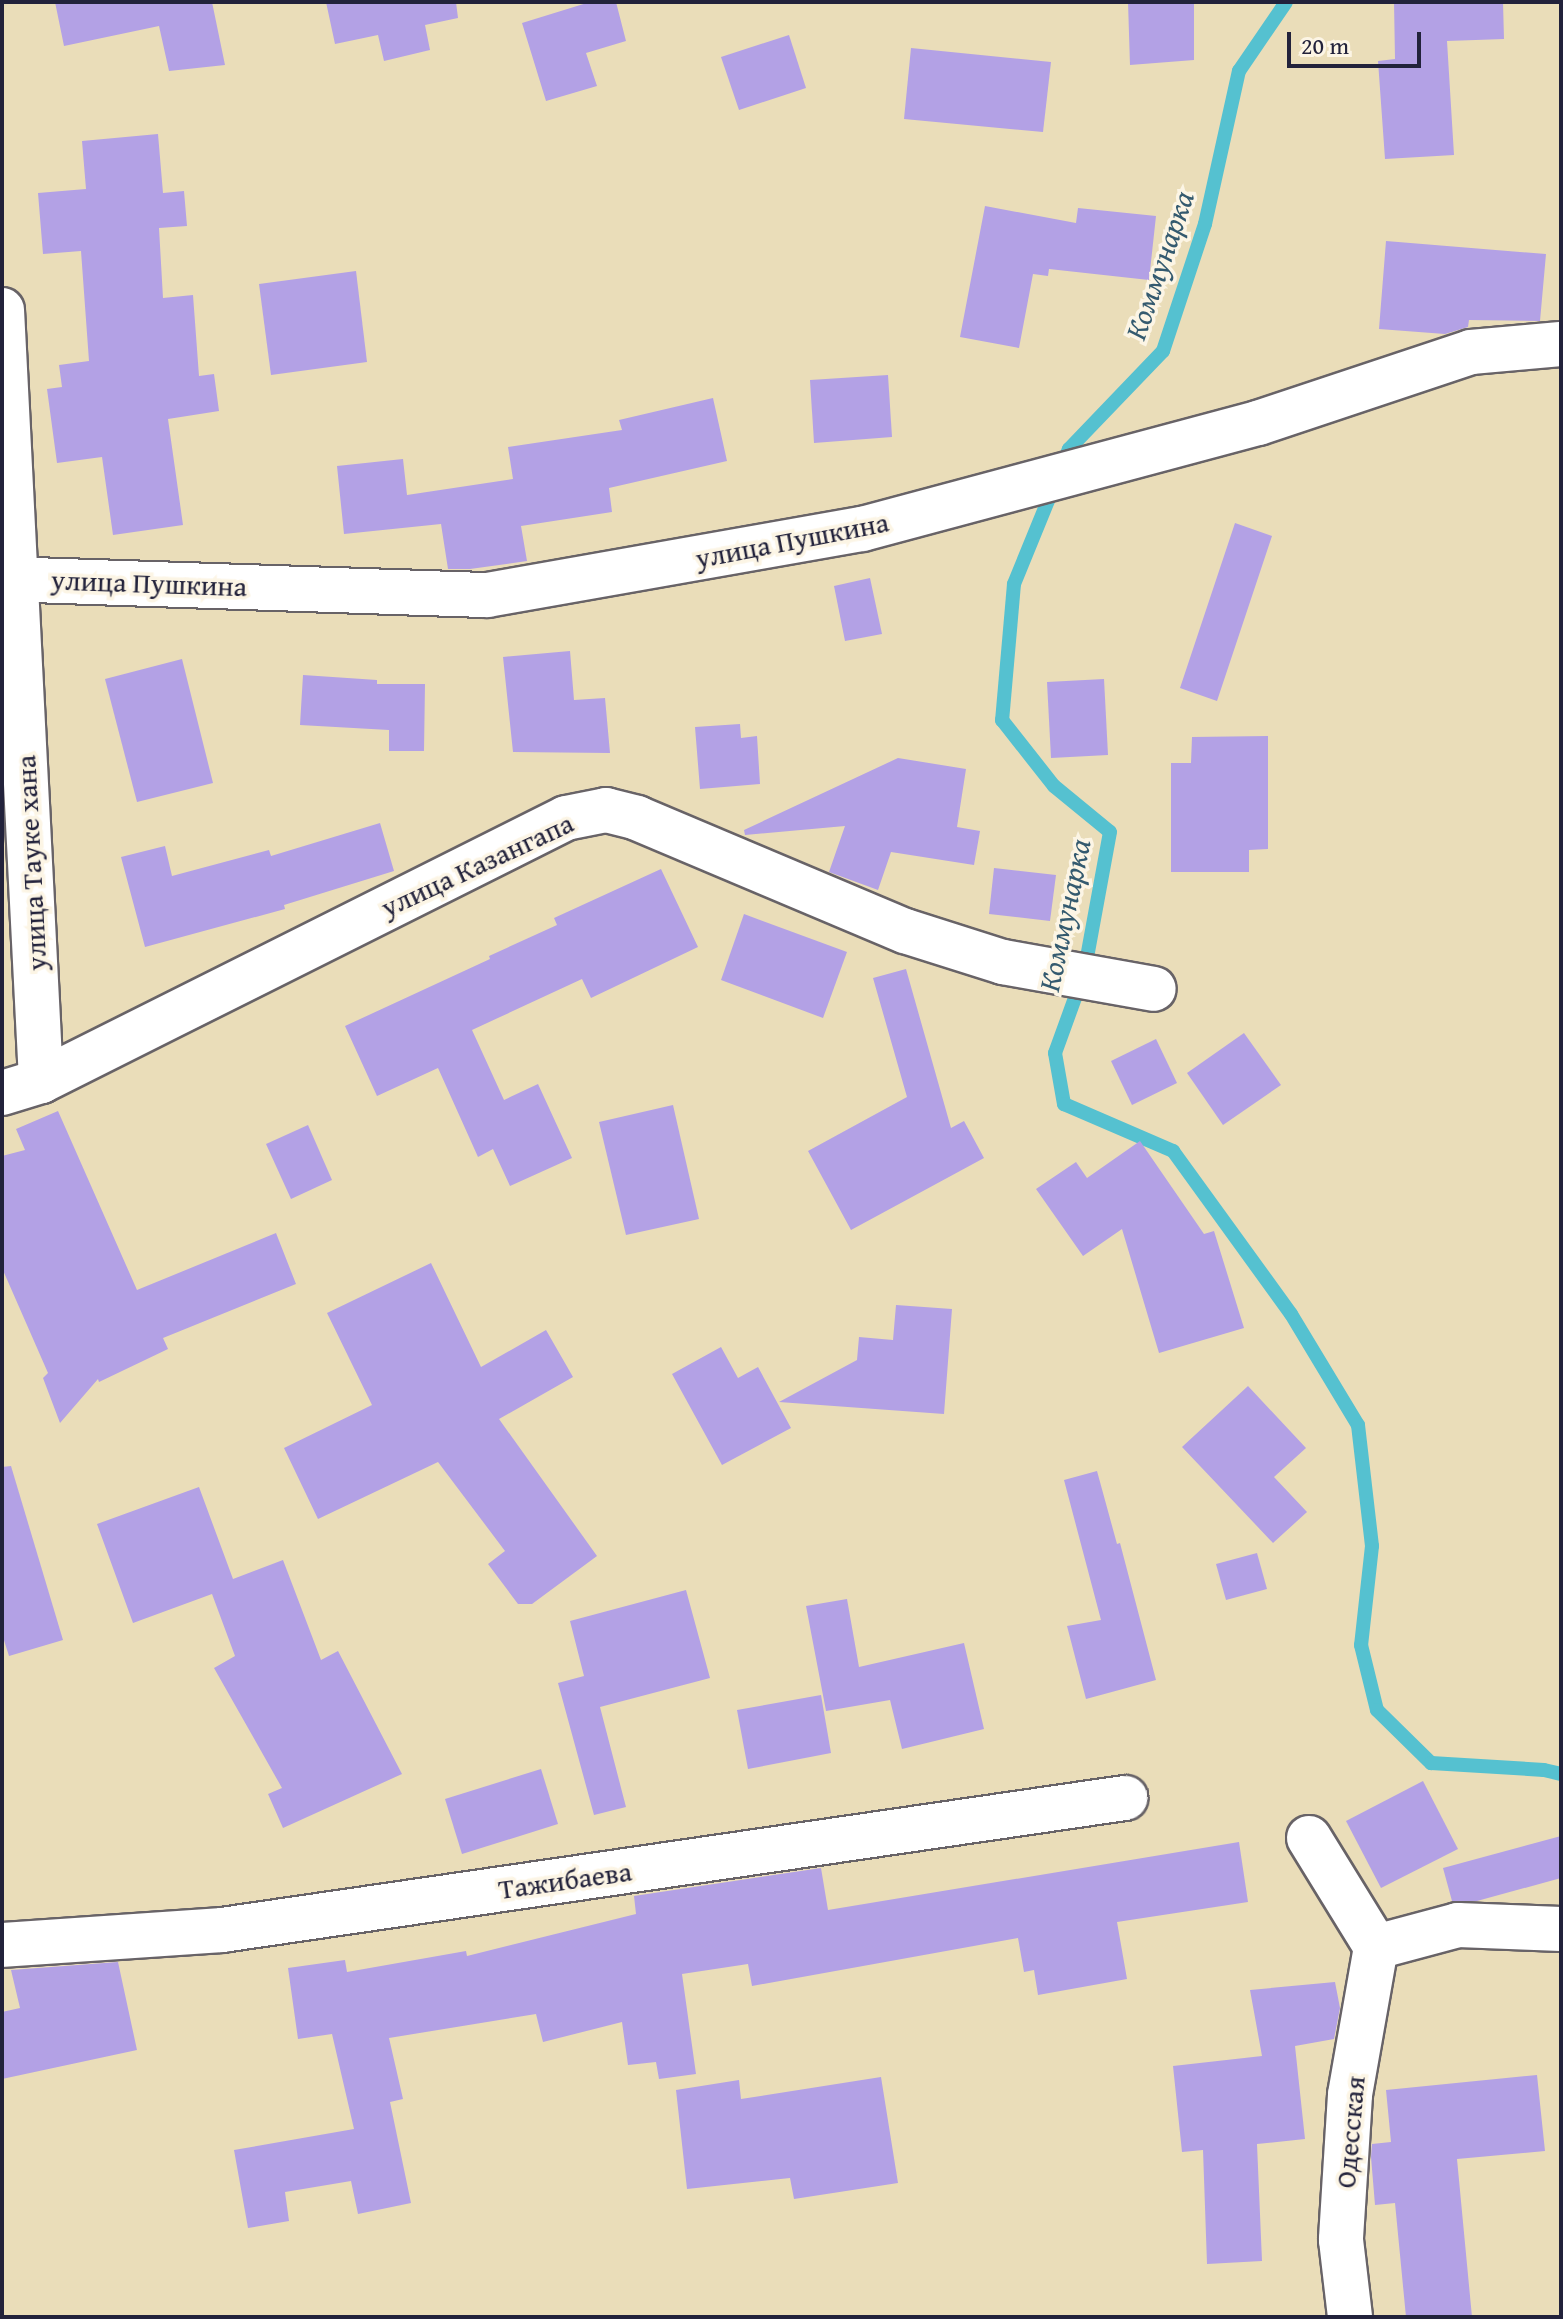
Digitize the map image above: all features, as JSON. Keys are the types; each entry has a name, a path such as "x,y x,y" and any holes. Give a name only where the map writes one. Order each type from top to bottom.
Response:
{"street":[{"name":"улица Тауке хана","path":"2,310 22,1087"},
{"name":"улица Пушкина","path":"10,579 487,595 862,529 1258,423 1471,352 1561,344"},
{"name":"улица Казангапа","path":"22,1087 566,818 606,810 637,818 905,931 1003,962 1154,989"},
{"name":"Тажибаева","path":"2,1945 222,1930 1125,1798"},
{"path":"1309,1838 1376,1947 1458,1925 1561,1929"},
{"name":"Одесская","path":"1350,2317 1341,2240 1350,2095 1376,1947"}],"building":[{"path":"55,2 212,2 225,65 169,71 159,26 64,46"},
{"path":"326,2 456,2 458,18 425,25 430,50 384,61 378,35 335,44"},
{"path":"590,2 616,2 626,41 586,53 597,86 546,101 522,23"},
{"path":"1128,2 1194,2 1194,60 1130,65"},
{"path":"1394,2 1503,2 1504,39 1447,41 1454,155 1385,159 1378,61 1395,59"},
{"path":"789,35 806,88 739,110 721,57"},
{"path":"911,48 1051,62 1043,132 904,119"},
{"path":"158,134 163,193 184,191 187,226 159,228 163,298 193,295 199,376 214,374 219,411 168,419 183,525 113,535 102,457 57,463 47,389 62,387 59,365 89,361 81,251 43,254 38,193 86,189 82,141"},
{"path":"985,206 1076,223 1078,208 1156,216 1149,280 1049,269 1048,276 1033,274 1019,348 960,337"},
{"path":"1386,241 1546,254 1540,321 1469,320 1468,327 1445,334 1379,329"},
{"path":"356,271 367,362 271,375 259,284"},
{"path":"888,375 892,437 814,443 810,380"},
{"path":"713,398 727,461 609,488 612,512 521,526 527,561 448,569 441,524 344,534 337,466 403,459 407,495 513,479 508,447 622,430 619,420"},
{"path":"1235,523 1272,536 1217,701 1180,688"},
{"path":"870,578 882,634 845,641 834,586"},
{"path":"570,651 574,700 605,698 610,753 513,752 503,657"},
{"path":"182,659 213,783 137,802 105,679"},
{"path":"303,675 377,680 377,684 425,684 424,751 389,751 389,730 300,725"},
{"path":"1104,679 1108,755 1051,758 1047,682"},
{"path":"740,724 741,738 757,736 760,784 700,789 695,727"},
{"path":"1268,736 1268,849 1249,850 1249,872 1171,872 1171,763 1191,763 1192,737"},
{"path":"898,758 966,769 957,827 980,831 974,865 891,852 878,890 829,872 845,826 745,835 744,830"},
{"path":"380,823 394,871 284,905 285,909 145,947 121,857 165,846 172,876 269,850 271,856"},
{"path":"994,868 1056,875 1050,921 989,914"},
{"path":"661,869 698,947 591,998 582,979 472,1030 504,1100 538,1084 572,1158 510,1186 493,1149 478,1157 438,1068 377,1096 345,1026 490,959 489,956 557,925 554,918"},
{"path":"744,914 847,952 823,1018 721,980"},
{"path":"906,969 951,1128 964,1121 984,1158 851,1230 808,1151 907,1097 873,978"},
{"path":"1244,1033 1281,1085 1223,1125 1187,1073"},
{"path":"1156,1039 1177,1083 1132,1105 1111,1061"},
{"path":"673,1105 699,1219 626,1235 599,1122"},
{"path":"58,1111 137,1290 276,1233 296,1284 163,1338 168,1349 99,1382 98,1379 60,1423 43,1378 48,1373 2,1268 2,1156 25,1150 16,1129"},
{"path":"308,1125 332,1180 291,1199 266,1144"},
{"path":"1140,1141 1204,1234 1214,1231 1244,1328 1159,1353 1122,1229 1083,1256 1036,1189 1076,1162 1087,1178"},
{"path":"431,1263 481,1367 546,1330 573,1377 499,1419 597,1556 532,1604 518,1604 488,1564 505,1551 438,1462 318,1519 284,1448 372,1405 327,1313"},
{"path":"896,1305 952,1309 944,1414 779,1402 857,1360 859,1337 893,1340"},
{"path":"721,1347 738,1378 758,1367 791,1428 722,1465 672,1374"},
{"path":"1248,1386 1306,1448 1274,1477 1307,1512 1273,1543 1182,1447"},
{"path":"11,1466 63,1640 9,1656 2,1634 2,1467"},
{"path":"1097,1471 1117,1544 1120,1543 1156,1680 1086,1699 1067,1626 1101,1620 1064,1480"},
{"path":"199,1487 233,1579 283,1560 321,1660 338,1651 402,1774 283,1828 268,1794 282,1788 214,1668 235,1656 212,1594 133,1623 97,1524"},
{"path":"1257,1553 1267,1589 1226,1600 1216,1564"},
{"path":"686,1590 710,1678 600,1707 626,1807 594,1815 558,1683 584,1676 570,1621"},
{"path":"847,1599 859,1667 964,1643 984,1729 902,1749 890,1700 826,1711 806,1606"},
{"path":"821,1695 831,1753 748,1769 737,1710"},
{"path":"541,1769 558,1824 462,1854 445,1799"},
{"path":"1423,1781 1458,1849 1381,1888 1346,1821"},
{"path":"1561,1836 1561,1878 1477,1901 1452,1901 1443,1868"},
{"path":"1239,1842 1248,1902 1117,1922 1127,1979 1038,1995 1034,1970 1024,1972 1018,1938 752,1986 748,1964 682,1974 696,2074 659,2079 656,2062 628,2065 622,2022 543,2042 536,2014 389,2038 403,2099 390,2102 411,2203 358,2214 351,2181 285,2192 289,2221 248,2228 234,2150 354,2129 332,2034 298,2039 288,1968 345,1960 347,1972 466,1951 467,1956 636,1914 634,1896 821,1868 828,1910"},
{"path":"118,1962 137,2050 2,2079 2,2012 20,2008 11,1970"},
{"path":"1335,1982 1340,2008 1334,2039 1295,2046 1305,2139 1257,2144 1262,2261 1207,2264 1203,2150 1182,2152 1173,2066 1262,2056 1250,1990"},
{"path":"1537,2075 1545,2151 1457,2159 1472,2317 1406,2317 1395,2203 1375,2205 1372,2144 1391,2142 1386,2090"},
{"path":"881,2077 898,2183 794,2199 790,2178 687,2189 676,2090 739,2080 741,2099"}],"waterway":[{"name":"Коммунарка","path":"1062,467 1069,449 1163,351 1205,224 1239,71 1286,2"},
{"name":"Коммунарка","path":"1054,486 1014,584 1002,720 1054,786 1110,832 1084,973 1055,1053 1064,1104 1173,1151 1291,1314 1358,1425 1372,1546 1361,1645 1377,1710 1431,1763 1544,1770 1561,1774"}]}
